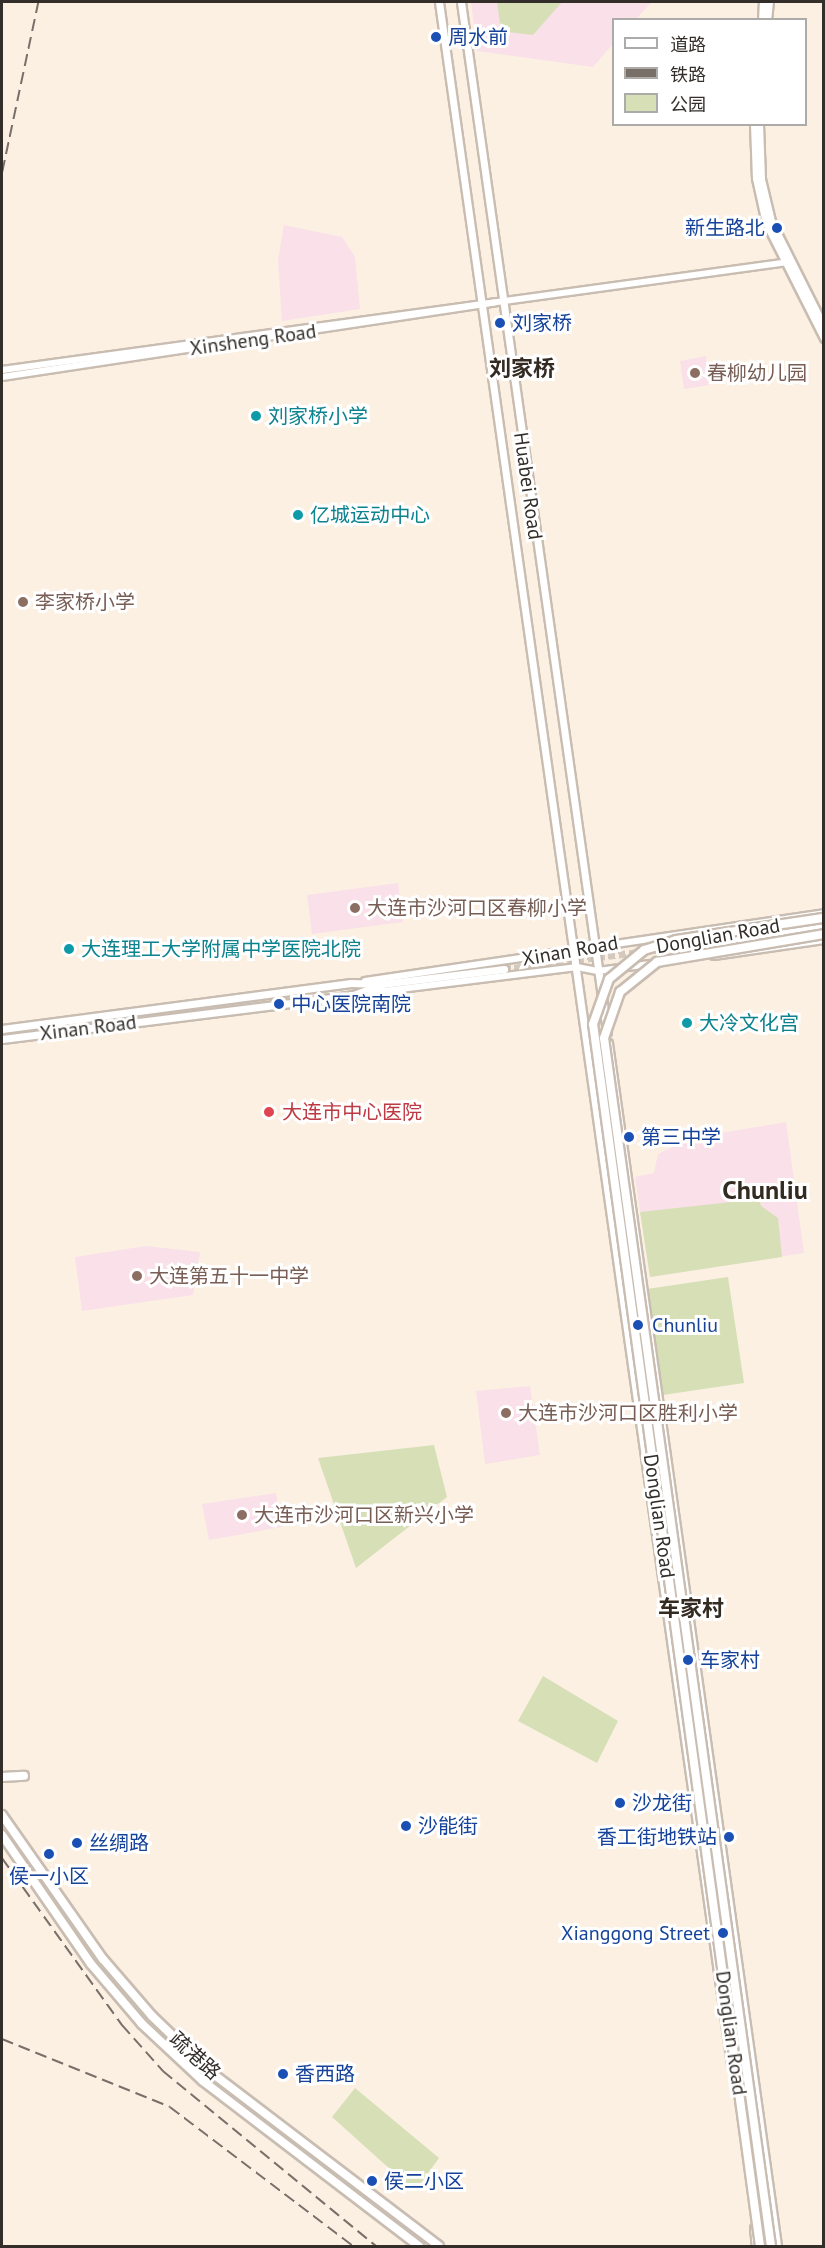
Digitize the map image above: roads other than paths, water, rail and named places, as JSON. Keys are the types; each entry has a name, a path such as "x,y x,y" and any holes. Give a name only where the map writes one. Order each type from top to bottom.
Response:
{"highway":[{"name":"Donglian Road","path":"760,2247 593,1024 609,979 645,950 676,940 824,918"},
{"name":"Donglian Road","path":"771,2247 604,1038 620,992 657,962 824,934"},
{"path":"2,1777 24,1776"},
{"name":"疏港路","path":"2,1815 103,1959 152,2016 208,2070 439,2247"},
{"path":"2,1835 91,1964 142,2024 203,2081 418,2247"}],"main road":[{"name":"Huabei Road","path":"439,2 756,2247"},
{"name":"Huabei Road","path":"461,2 592,946 598,971 777,2247"},
{"path":"762,18 764,2"},
{"path":"767,18 769,2"},
{"path":"754,126 759,195 787,263 822,325 824,338"},
{"path":"759,126 765,201 787,263"},
{"name":"Xinsheng Road","path":"2,370 60,365 482,306 502,299 787,263"},
{"name":"Xinsheng Road","path":"2,377 60,365"},
{"name":"Xinan Road","path":"2,1029 575,953 592,946 824,913"},
{"path":"776,948 814,914"},
{"path":"772,921 795,931 824,929"},
{"path":"693,945 795,931 824,924"},
{"name":"Xinan Road","path":"2,1039 577,967 598,971 824,940"},
{"name":"Xinan Road","path":"351,983 382,984 504,969"},
{"name":"Xinan Road","path":"353,995 382,984"}],"tunnel":[{"path":"504,969 693,945"}],"railway":[{"path":"2,172 38,2"},
{"path":"2,1858 122,2025 163,2071 376,2246"},
{"path":"2,2039 170,2107 353,2246"}],"place":[{"name":"周水前","path":"436,37"},
{"name":"新生路北","path":"777,228"},
{"name":"刘家桥","path":"500,323"},
{"name":"春柳幼儿园","path":"695,373"},
{"name":"刘家桥小学","path":"256,416"},
{"name":"亿城运动中心","path":"298,515"},
{"name":"李家桥小学","path":"23,602"},
{"name":"大连市沙河口区春柳小学","path":"355,908"},
{"name":"大连理工大学附属中学医院北院","path":"69,949"},
{"name":"中心医院南院","path":"279,1004"},
{"name":"大冷文化宫","path":"687,1023"},
{"name":"大连市中心医院","path":"269,1112"},
{"name":"第三中学","path":"629,1137"},
{"name":"大连第五十一中学","path":"137,1276"},
{"name":"Chunliu","path":"638,1325"},
{"name":"大连市沙河口区胜利小学","path":"506,1413"},
{"name":"大连市沙河口区新兴小学","path":"242,1515"},
{"name":"车家村","path":"688,1660"},
{"name":"沙龙街","path":"620,1803"},
{"name":"沙能街","path":"406,1826"},
{"name":"香工街地铁站","path":"729,1837"},
{"name":"丝绸路","path":"77,1843"},
{"name":"侯一小区","path":"49,1854"},
{"name":"Xianggong Street","path":"723,1933"},
{"name":"香西路","path":"283,2074"},
{"name":"侯二小区","path":"372,2181"}],"district":[{"name":"刘家桥","path":"522,369"},
{"name":"Chunliu","path":"765,1190"},
{"name":"车家村","path":"691,1609"}]}
